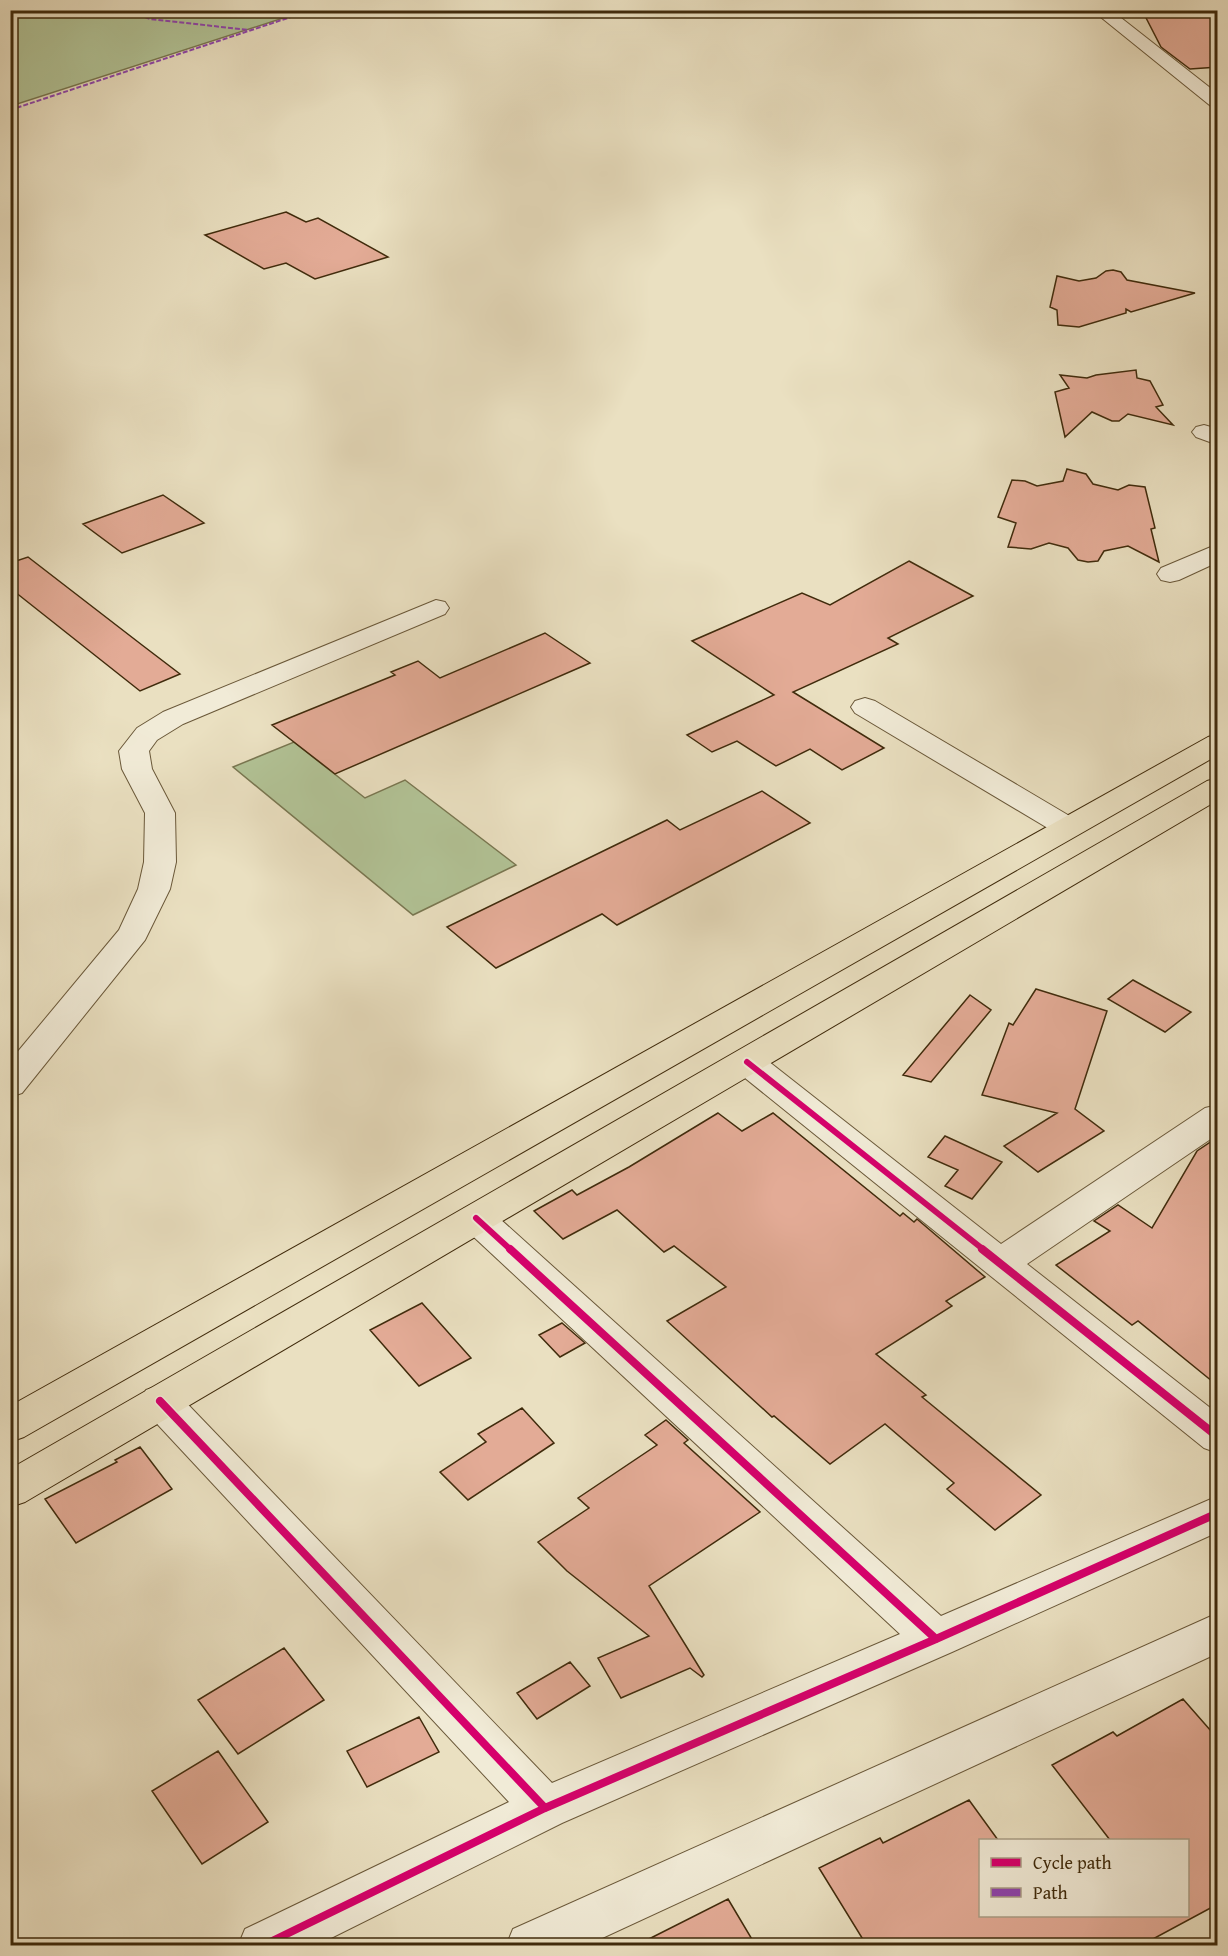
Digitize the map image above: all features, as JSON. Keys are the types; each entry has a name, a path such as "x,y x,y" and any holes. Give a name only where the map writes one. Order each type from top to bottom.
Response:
{"main road":[{"path":"10,1426 1218,743"},
{"path":"10,1490 1218,788"}],"street":[{"path":"1100,10 1218,103"},
{"path":"1170,574 1218,552"},
{"path":"10,1085 134,933 154,889 160,862 160,813 137,769 135,751 147,734 173,718 436,608"},
{"path":"865,706 1067,827"},
{"path":"747,1062 1218,1437"},
{"path":"999,1264 1218,1117"},
{"path":"476,1218 936,1639"},
{"path":"160,1401 545,1808"},
{"path":"262,1946 545,1808 936,1639 1218,1513"},
{"path":"530,1946 1218,1632"}],"green space":[{"path":"11,10 305,10 305,11 11,106"},
{"path":"294,742 365,798 405,780 516,865 413,915 233,767"}],"building":[{"path":"1142,10 1206,10 1218,32 1218,67 1190,69 1161,47"},
{"path":"286,212 306,222 318,218 388,257 315,279 286,263 264,269 205,235"},
{"path":"1106,271 1121,272 1127,280 1195,293 1131,312 1126,309 1126,313 1079,327 1058,325 1057,310 1050,307 1057,276 1079,281 1096,278"},
{"path":"1136,370 1137,378 1150,381 1163,405 1156,407 1173,425 1128,414 1119,421 1112,421 1092,412 1065,437 1055,392 1069,388 1060,375 1087,378"},
{"path":"1067,469 1086,474 1093,484 1118,490 1129,485 1145,487 1155,528 1151,529 1159,562 1128,546 1104,551 1098,561 1088,562 1078,560 1068,548 1049,543 1031,549 1008,547 1016,523 998,517 1012,480 1025,481 1037,486 1063,481"},
{"path":"163,495 204,523 122,553 83,524"},
{"path":"28,557 180,674 140,691 10,588 10,563"},
{"path":"909,561 973,596 888,638 898,644 793,692 884,748 842,770 810,749 776,766 737,741 712,752 687,735 774,695 692,641 802,593 830,605"},
{"path":"545,633 590,663 335,774 272,725 395,675 391,672 418,661 440,678"},
{"path":"762,791 810,823 617,925 602,914 496,968 447,927 667,820 680,830"},
{"path":"1133,980 1191,1012 1165,1032 1108,999"},
{"path":"1036,989 1107,1011 1075,1109 1104,1131 1038,1172 1004,1146 1057,1113 982,1095 1009,1023 1013,1025"},
{"path":"970,995 991,1010 931,1082 903,1075"},
{"path":"718,1113 742,1131 773,1113 900,1216 903,1213 914,1222 917,1219 985,1277 946,1301 952,1306 876,1354 926,1395 922,1397 1041,1495 995,1530 947,1489 954,1483 885,1424 830,1464 774,1416 772,1417 667,1321 726,1287 674,1246 664,1252 617,1210 563,1239 534,1211 572,1190 577,1195 629,1167"},
{"path":"945,1136 1002,1162 972,1199 945,1186 958,1170 928,1157"},
{"path":"1218,1137 1218,1386 1138,1321 1132,1325 1056,1265 1110,1231 1094,1221 1118,1205 1152,1228 1197,1151"},
{"path":"422,1303 471,1358 419,1386 370,1330"},
{"path":"562,1323 585,1343 560,1357 539,1335"},
{"path":"522,1408 554,1443 468,1500 440,1472 486,1442 478,1434"},
{"path":"666,1420 688,1440 684,1443 760,1512 649,1586 704,1675 702,1677 690,1668 621,1698 598,1658 649,1636 567,1571 538,1542 589,1508 578,1498 657,1445 645,1435"},
{"path":"140,1447 172,1489 76,1543 45,1499 117,1462 115,1460"},
{"path":"284,1648 324,1700 238,1754 198,1700"},
{"path":"570,1662 590,1686 537,1719 517,1693"},
{"path":"1183,1699 1218,1739 1218,1904 1140,1946 867,1946 819,1868 880,1838 883,1843 969,1800 997,1839 979,1839 979,1917 1189,1917 1189,1839 1109,1839 1052,1765 1113,1732 1117,1736"},
{"path":"419,1717 439,1752 367,1787 347,1751"},
{"path":"218,1751 268,1822 202,1864 152,1791"},
{"path":"728,1899 756,1946 635,1946"}],"marked path":[{"path":"125,10 150,19 249,30"},
{"path":"10,110 312,10"}],"cycle path":[{"path":"747,1062 1218,1437"},
{"path":"476,1218 936,1639"},
{"path":"160,1401 545,1808"},
{"path":"262,1946 545,1808 936,1639 1218,1513"}]}
